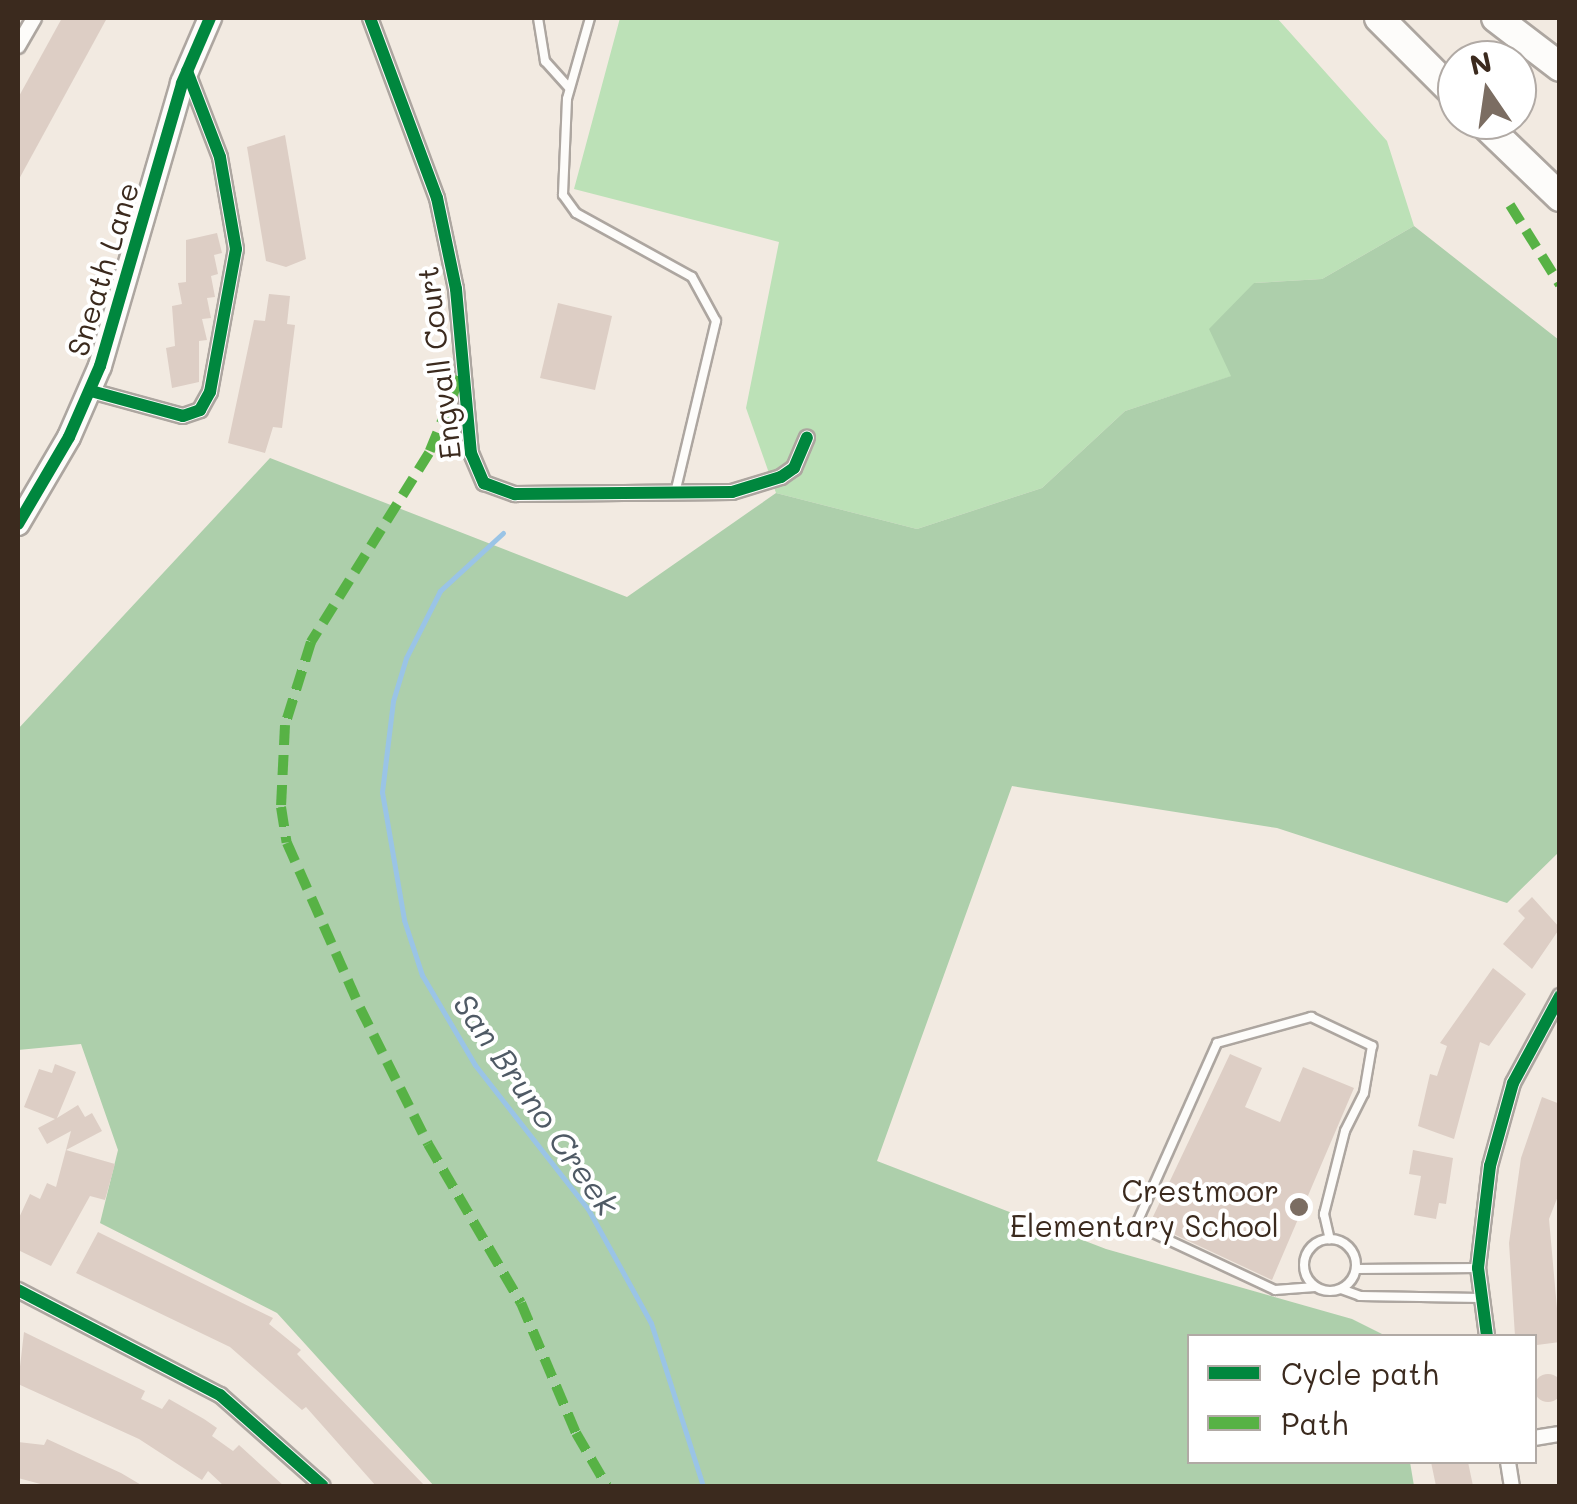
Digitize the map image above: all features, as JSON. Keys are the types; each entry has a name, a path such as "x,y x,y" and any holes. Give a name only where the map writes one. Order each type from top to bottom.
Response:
{"highway":[{"path":"1370,18 1400,38"},
{"path":"1379,18 1437,76"},
{"path":"1496,18 1560,67"},
{"path":"1501,140 1560,197"}],"main road":[{"name":"Sneath Lane","path":"18,524 91,391 187,71 210,18"}],"street":[{"path":"18,46 34,18"},
{"name":"Engvall Court","path":"370,18 427,160 448,241 475,470 497,492 732,492 782,477 802,456 808,438"},
{"path":"91,391 183,416 200,410 210,392 236,249 220,157 187,71"},
{"path":"1487,1334 1478,1268 1500,1124 1531,1042 1560,996"},
{"path":"18,1290 220,1395 323,1486"}],"lane":[{"path":"538,18 545,61 570,88"},
{"path":"590,18 570,88 563,194 576,213 692,277 716,321 675,493"},
{"path":"1330,1239 1324,1214 1345,1131 1364,1093 1372,1046 1311,1018 1217,1043 1136,1226 1275,1290 1315,1287 1360,1296 1480,1298"},
{"path":"1330,1239 1350,1248 1356,1269"},
{"path":"1315,1287 1305,1257 1330,1239"},
{"path":"1356,1269 1478,1268"},
{"path":"1341,1290 1356,1269"}],"green space":[{"path":"620,18 1277,18 1387,141 1414,226 1322,279 1254,283 1232,376 1125,411 1042,488 917,529 776,493 746,408 779,242 574,189"},
{"path":"1414,226 1559,340 1559,852 1507,903 1277,828 1012,786 877,1161 1106,1249 1352,1319 1382,1334 1187,1334 1187,1464 1410,1464 1414,1486 434,1486 277,1313 100,1223 118,1150 81,1044 18,1050 18,729 270,458 627,597 776,493 917,529 1042,488 1125,411 1231,376 1209,329 1254,283 1322,279"}],"building":[{"path":"62,18 107,18 18,181 18,98"},
{"path":"285,135 306,259 286,267 266,261 247,147"},
{"path":"217,233 222,253 214,255 218,274 211,276 215,297 207,298 211,318 202,319 207,340 199,341 199,382 172,388 166,348 175,346 172,306 182,304 178,283 186,282 186,240"},
{"path":"269,294 290,296 287,324 295,325 282,428 273,427 265,453 228,443 254,320 265,321"},
{"path":"558,303 612,316 595,390 540,378"},
{"path":"1532,897 1560,928 1532,969 1503,944 1525,918 1518,911"},
{"path":"1493,968 1526,994 1489,1046 1480,1042 1454,1139 1418,1126 1430,1074 1437,1076 1447,1046 1440,1043"},
{"path":"1230,1054 1262,1068 1245,1107 1280,1122 1303,1067 1354,1088 1272,1280 1150,1223"},
{"path":"55,1064 76,1072 57,1118 78,1105 85,1117 92,1113 102,1131 66,1150 115,1164 105,1200 90,1196 51,1266 18,1250 18,1220 30,1194 40,1199 47,1183 56,1187 71,1131 47,1144 38,1128 55,1119 24,1107 39,1069 52,1073"},
{"path":"1542,1097 1560,1104 1560,1191 1549,1219 1560,1342 1537,1345 1537,1334 1515,1334 1509,1243 1521,1158"},
{"path":"1413,1150 1453,1158 1446,1204 1439,1203 1436,1219 1414,1215 1421,1176 1409,1174"},
{"path":"98,1232 273,1318 269,1324 301,1350 297,1354 425,1486 376,1486 306,1407 302,1410 230,1347 76,1273"},
{"path":"24,1332 145,1391 141,1399 162,1409 169,1399 204,1419 217,1428 212,1436 233,1451 239,1445 284,1486 224,1486 208,1471 202,1480 139,1439 18,1384"},
{"path":"1553,1375 1561,1383 1558,1398 1548,1402 1538,1398 1538,1378"},
{"path":"47,1439 143,1486 48,1486 18,1478 18,1442 44,1445"},
{"path":"1431,1464 1468,1464 1473,1486 1436,1486"}],"waterway":[{"name":"San Bruno Creek","path":"503,533 440,591 406,658 393,701 382,792 404,920 422,975 475,1065 588,1209 651,1323 703,1486"}],"marked path":[{"path":"1510,205 1560,285"},
{"path":"460,377 429,453 311,642 285,725 281,807 287,843 360,1008 428,1144 521,1303 576,1433 607,1486"}],"cycle path":[{"path":"18,524 69,437 100,366 182,83 210,18"},
{"path":"370,18 437,198 456,289 471,453 484,483 515,494 732,492 781,477 794,468 807,438"},
{"path":"91,391 183,416 200,410 210,392 236,249 220,157 187,71"},
{"path":"1487,1334 1478,1268 1490,1166 1513,1083 1560,996"},
{"path":"18,1290 220,1395 323,1486"}],"place":[{"name":"Crestmoor Elementary School","path":"1299,1207"}]}
